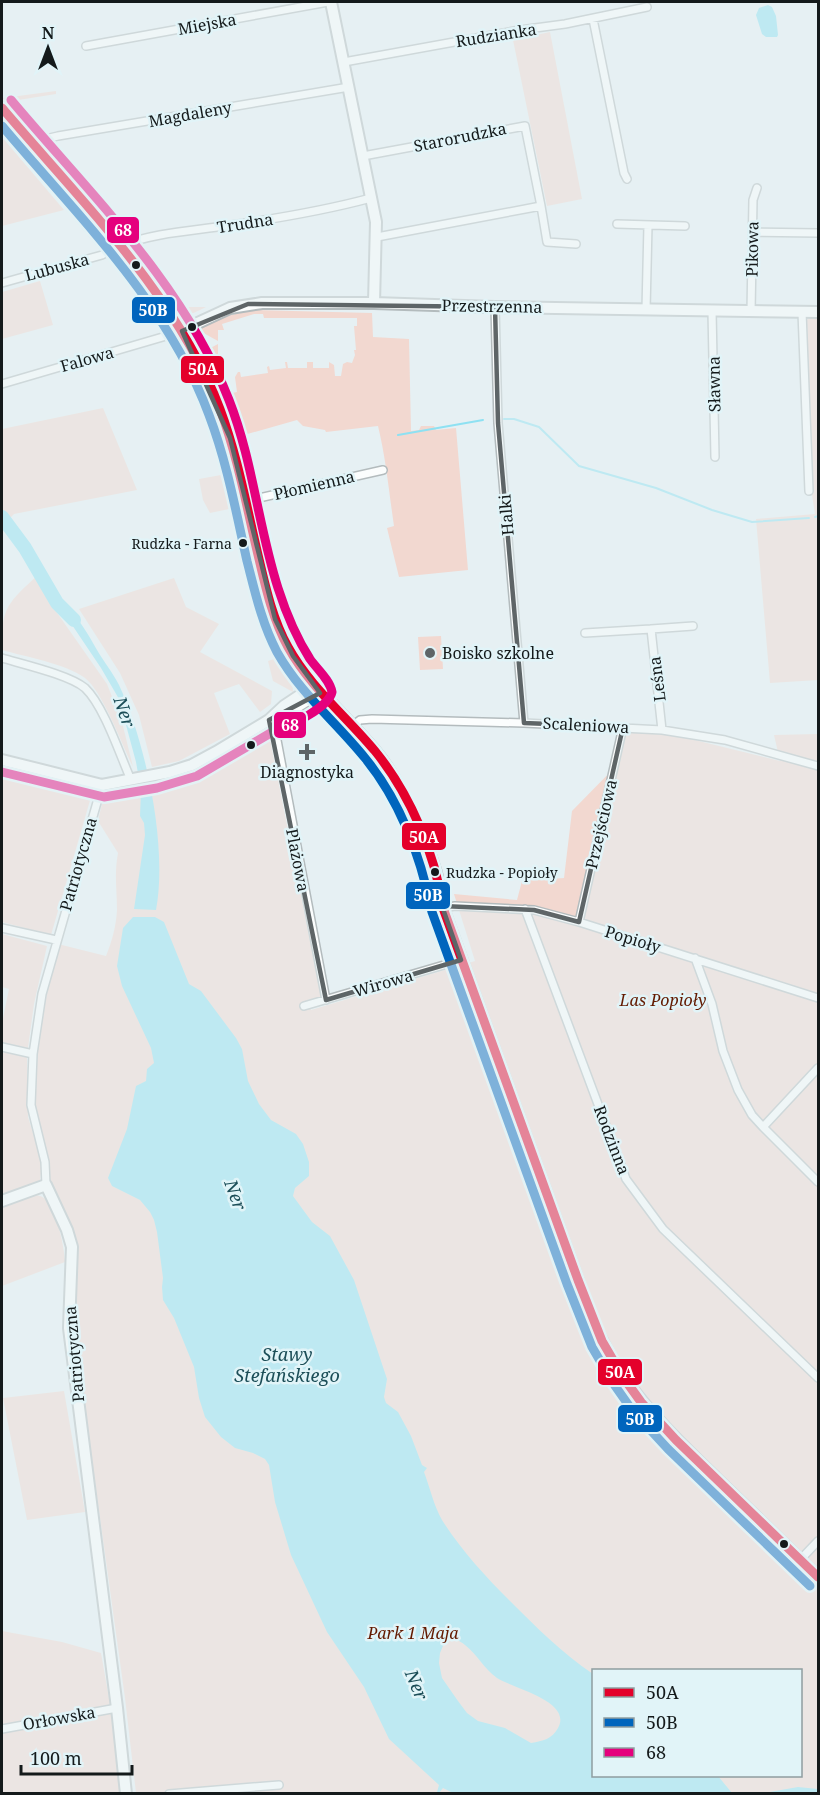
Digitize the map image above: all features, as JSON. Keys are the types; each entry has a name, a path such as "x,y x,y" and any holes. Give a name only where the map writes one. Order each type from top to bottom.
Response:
{"street":[{"name":"Miejska","path":"86,46 330,2"},
{"path":"330,2 363,156 376,237 374,303"},
{"name":"Rudzianka","path":"344,63 520,30 593,19 647,7"},
{"path":"593,19 627,179"},
{"name":"Magdaleny","path":"33,145 41,140 58,136 349,87"},
{"path":"2,108 115,248"},
{"path":"2,123 154,288 177,333 221,441 266,621 286,662 352,726 381,758 401,791 435,872 442,891 443,908"},
{"name":"Starorudzka","path":"363,156 525,126 541,206"},
{"name":"Pikowa","path":"750,312 753,200 757,188"},
{"name":"Trudna","path":"115,248 140,238 262,221 370,198"},
{"path":"376,237 541,206 547,242 576,244"},
{"path":"617,224 685,226"},
{"path":"646,310 648,225"},
{"path":"752,232 819,233"},
{"name":"Lubuska","path":"2,283 102,255 115,248"},
{"name":"Przestrzenna","path":"177,333 216,314 248,304 374,303 819,312"},
{"name":"Halki","path":"495,307 498,423 524,723"},
{"name":"Sławna","path":"712,311 715,457"},
{"path":"802,312 809,491"},
{"path":"177,333 201,365 223,417 236,458 275,619 288,647 314,691 386,781 400,809 433,893 443,908 585,1300 612,1360 633,1392 658,1422 819,1577"},
{"name":"Falowa","path":"2,384 177,333"},
{"name":"Płomienna","path":"246,501 383,470"},
{"path":"585,633 693,626"},
{"name":"Leśna","path":"651,629 663,730"},
{"path":"2,658 65,678 85,688 99,709 133,779"},
{"path":"2,760 102,785 155,776 200,761 269,720 281,717 314,691"},
{"name":"Scaleniowa","path":"352,726 360,720 369,719 663,730 725,740 819,766"},
{"name":"Plażowa","path":"269,720 276,735 326,1000"},
{"name":"Przejściowa","path":"579,922 623,727"},
{"name":"Patriotyczna","path":"102,785 42,994 33,1054 31,1105 45,1162 46,1185 67,1230 72,1247 69,1328 126,1794"},
{"name":"Popioły","path":"443,908 462,906 525,909 579,922 819,998"},
{"name":"Rodzinna","path":"525,909 626,1179 663,1229 819,1378"},
{"path":"2,928 56,940"},
{"path":"695,958 712,1004 728,1066 738,1090 752,1115 819,1182"},
{"name":"Wirowa","path":"304,1006 461,960"},
{"path":"2,1047 33,1054"},
{"path":"763,1127 819,1068"},
{"path":"2,1201 46,1185"},
{"path":"800,1560 819,1541"},
{"name":"Orłowska","path":"2,1729 117,1708"},
{"path":"170,1794 279,1785"}],"highlighted area":[{"path":"248,304 495,307 498,423 524,723 623,727 579,922 534,910 442,906 461,960 326,1000 269,720 320,693 293,656 275,619 230,438 182,331"}],"green space":[{"path":"550,32 582,199 547,206 513,40"},
{"path":"56,91 56,94 12,101 17,109 14,112 3,98"},
{"path":"2,137 64,210 2,226"},
{"path":"102,197 104,208 124,231 136,230 137,234 128,236 121,233 93,199"},
{"path":"40,281 53,325 2,339 2,292"},
{"path":"169,298 181,298 182,307 206,307 188,315 177,310"},
{"path":"251,310 372,313 373,337 409,339 411,431 419,430 421,426 434,426 436,430 456,428 468,570 399,577 387,528 394,526 378,426 326,432 303,426 297,420 237,437 220,394 225,390 232,393 237,392 235,377 238,372 241,377 268,373 267,367 269,366 270,370 286,368 285,362 288,368 307,368 307,362 313,362 313,368 329,368 329,362 334,365 335,376 341,376 343,364 352,363 354,350 356,350 354,326 357,326 357,318 264,318 263,314 254,314 222,324 224,330 218,330 218,341 198,330 224,317"},
{"path":"811,316 818,316 818,680 770,683 756,519 815,514 812,495 807,320"},
{"path":"218,344 218,374 221,374 219,382 214,380 201,353"},
{"path":"103,408 137,490 14,514 2,526 2,429"},
{"path":"221,475 229,509 210,513 203,500 199,479"},
{"path":"37,576 53,607 107,684 122,722 133,767 99,695 85,678 56,664 2,650 3,625 8,608 12,600"},
{"path":"174,578 186,607 219,624 200,652 272,691 271,704 260,712 239,684 214,693 230,734 179,761 152,767 139,715 120,673 79,609"},
{"name":"Boisko szkolne","path":"441,636 443,669 420,670 418,637"},
{"path":"277,658 292,679 293,692 273,681 268,661"},
{"path":"625,732 670,734 780,761 774,735 818,734 818,1793 136,1793 72,1316 76,1256 48,1179 46,1149 34,1110 35,1047 58,944 106,956 115,928 118,853 98,821 104,795 155,787 196,770 265,733 269,734 321,997 308,1000 311,1010 475,961 454,894 517,900 522,881 564,878 572,811 620,762"},
{"path":"2,768 93,790 51,935 2,922"},
{"path":"2,934 47,946 34,1004 28,1048 2,1042 2,1023 9,989 2,987"},
{"path":"2,1052 27,1057 28,1117 42,1162 40,1181 2,1195"},
{"path":"30,1194 44,1198 49,1203 61,1237 65,1262 2,1286 2,1206"},
{"path":"64,1391 85,1512 27,1520 3,1398"},
{"path":"2,1631 62,1642 101,1653 115,1732 122,1793 2,1793"}],"water":[{"path":"768,5 772,7 776,16 777,37 766,37 762,34 756,15 759,8"},
{"path":"65,605 83,626 117,681 138,736 146,765 157,826 159,885 156,910 134,909 145,835 144,823 140,816 141,790 136,762 119,699 60,607"},
{"name":"Stawy Stefańskiego","path":"133,917 155,917 164,922 189,984 201,991 242,1049 248,1081 259,1104 271,1120 296,1134 303,1144 309,1162 309,1176 295,1188 293,1196 312,1222 330,1236 354,1280 387,1379 384,1397 386,1403 398,1412 411,1436 422,1465 427,1468 424,1472 442,1520 465,1552 501,1592 550,1640 592,1673 592,1777 719,1777 732,1793 455,1794 443,1788 439,1793 437,1792 439,1785 389,1739 364,1687 327,1632 291,1555 275,1502 269,1465 265,1459 253,1453 235,1448 221,1437 205,1417 194,1367 174,1318 163,1300 163,1278 157,1232 150,1212 140,1200 112,1186 108,1178 127,1129 136,1086 146,1081 147,1069 154,1063 151,1048 122,986 117,966 123,928","holes":["453,1638 462,1643 497,1678 539,1697 557,1710 560,1719 553,1735 531,1743 505,1728 478,1721 467,1713 442,1678 439,1663 440,1653 446,1639"]},
{"path":"798,1787 818,1789 818,1793 764,1793"}],"waterway":[{"path":"504,419 514,419 539,427 579,466 656,488 712,510 752,522 809,518"},
{"path":"398,435 483,420"},
{"name":"Ner","path":"2,517 25,548 57,603 74,620"}],"transit line":[{"name":"68","path":"2,772 104,797 157,788 197,776 274,731 289,726 324,704 332,692 326,679 305,651 284,607 265,541 244,446 229,400 210,358 187,317 133,242 11,100"},
{"name":"50A","path":"2,108 124,250 179,327 201,367 220,409 232,446 264,582 278,626 297,662 375,751 410,805 434,866 443,908 602,1341 641,1402 676,1440 818,1577"},
{"name":"50B","path":"2,126 118,262 170,335 191,374 209,415 221,451 259,608 267,630 277,652 296,681 378,775 408,831 422,871 432,912 592,1347 632,1410 668,1449 810,1586"}],"place":[{"name":"Rudzka - Farna","path":"243,543"},
{"name":"Boisko szkolne","path":"430,653"},
{"name":"Diagnostyka","path":"307,752"},
{"name":"Rudzka - Popioły","path":"435,872"}],"park label":[{"name":"Las Popioły","path":"663,1000"},
{"name":"Park 1 Maja","path":"413,1633"}]}
